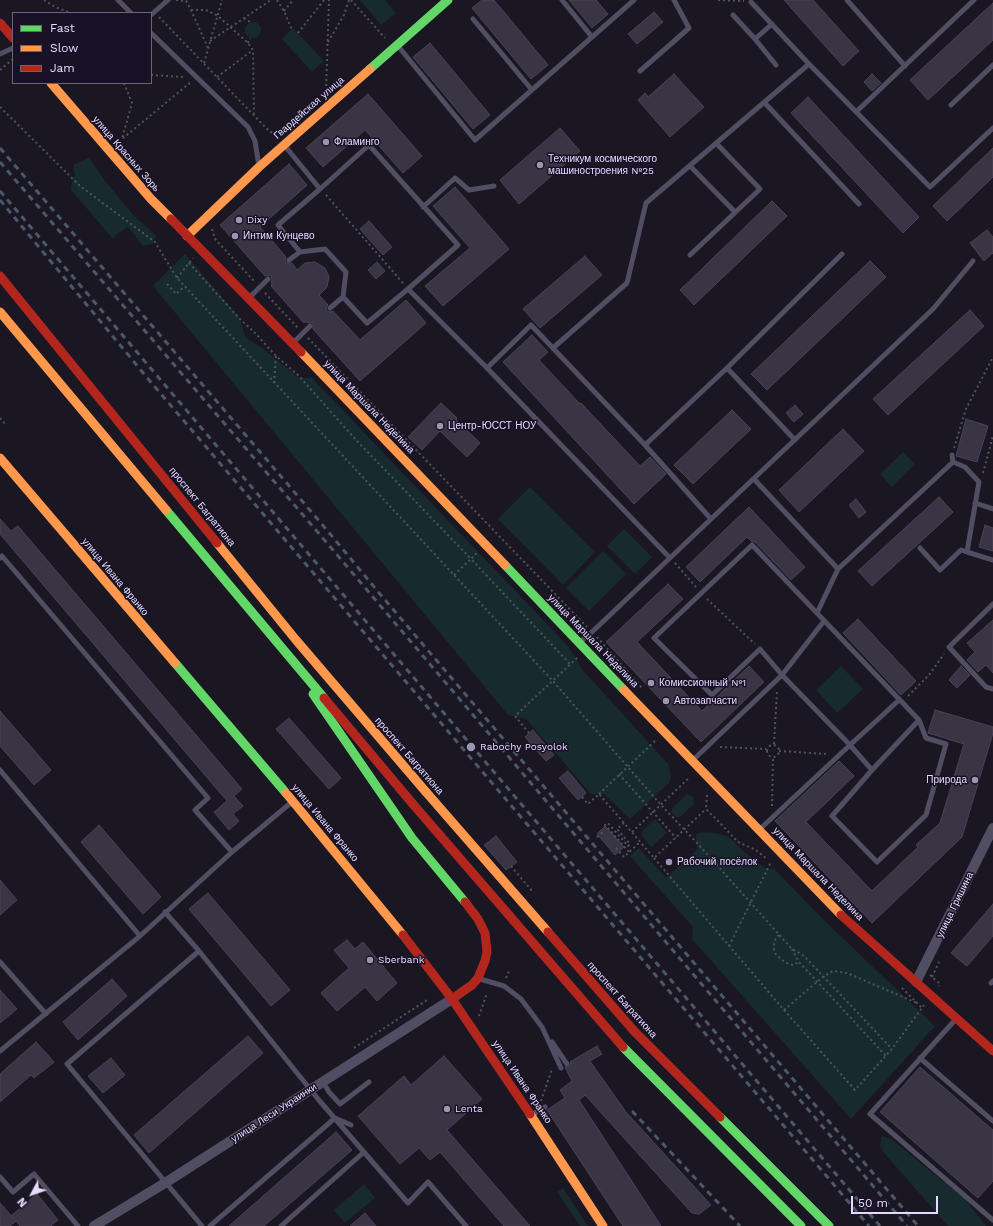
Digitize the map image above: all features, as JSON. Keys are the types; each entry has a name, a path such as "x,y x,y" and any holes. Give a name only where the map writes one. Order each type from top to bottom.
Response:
{"street":[{"name":"Гвардейская улица","path":"188,236 259,167 448,0"},
{"path":"0,23 12,37"},
{"name":"улица Красных Зорь","path":"52,84 151,199 188,236"},
{"name":"улица Маршала Неделина","path":"188,236 839,914 993,1051"},
{"name":"проспект Багратиона","path":"0,276 296,640 634,1031 829,1226"},
{"path":"0,312 282,650 619,1044 802,1226"},
{"name":"улица Ивана Франко","path":"0,458 293,801 374,899 452,999 534,1113 603,1226"},
{"path":"282,650 412,838 467,904 478,919 485,933 487,943 484,962 478,978 472,985 452,999"},
{"name":"улица Гришина","path":"916,982 993,828"},
{"name":"улица Леси Украинки","path":"94,1226 165,1183 452,999"}],"lane":[{"path":"118,0 130,12"},
{"path":"153,14 168,0"},
{"path":"562,0 592,37"},
{"path":"395,47 475,140 634,0"},
{"path":"640,71 689,28 674,0"},
{"path":"847,0 905,66"},
{"path":"856,112 974,0"},
{"path":"751,2 809,64 930,187 993,128"},
{"path":"733,15 776,65"},
{"path":"472,20 532,90"},
{"path":"755,39 772,24"},
{"path":"152,34 248,127 255,141 259,167"},
{"path":"0,54 12,48"},
{"path":"553,348 627,283 646,203 809,64"},
{"path":"951,105 993,65"},
{"path":"764,102 859,204"},
{"path":"690,255 760,189 716,143"},
{"path":"284,145 320,189"},
{"path":"300,252 278,225 369,145 458,246 367,323 343,298"},
{"path":"690,166 735,212"},
{"path":"423,207 455,178 469,190 494,186"},
{"path":"289,260 300,252 325,249 346,272 343,298 330,308"},
{"path":"645,445 727,368 842,254"},
{"path":"579,642 592,632 933,309 973,261"},
{"path":"249,298 268,279"},
{"path":"408,289 487,368 670,558"},
{"path":"487,368 531,325 645,445 712,519"},
{"path":"292,343 310,326"},
{"path":"727,368 796,440"},
{"path":"952,455 953,462"},
{"path":"953,462 965,467 979,482 967,552"},
{"path":"817,613 838,569 953,462"},
{"path":"754,479 838,569"},
{"path":"975,504 993,509"},
{"path":"872,770 850,745 782,675 760,649 712,695 654,638 752,545 919,720 926,738 946,744 926,815 877,862 832,816 872,770 919,720"},
{"path":"920,548 940,570 961,550 993,560"},
{"path":"0,558 2,556 208,798 195,810 232,852"},
{"path":"993,604 949,647 986,688 993,689"},
{"path":"692,761 782,675 824,621"},
{"path":"759,830 838,755 900,701"},
{"path":"0,770 140,936"},
{"path":"0,1051 140,936 232,852 293,801"},
{"path":"165,912 199,951 311,1090 408,1203 428,1182 466,1226"},
{"path":"199,951 67,1064 202,1226"},
{"path":"0,962 46,1014"},
{"path":"478,978 504,986 521,999 567,1064"},
{"path":"957,1018 870,1114 993,1220"},
{"path":"542,1027 561,1068"},
{"path":"920,1058 993,1122"},
{"path":"323,1082 329,1092 340,1104 369,1082"},
{"path":"534,1113 545,1106"},
{"path":"335,1118 351,1126"},
{"path":"210,1226 335,1118"},
{"path":"281,1226 364,1152"},
{"path":"0,1177 13,1192 34,1174 78,1226"}],"path":[{"path":"44,0 55,7 68,12"},
{"path":"173,0 186,1 208,49"},
{"path":"204,63 222,0"},
{"path":"210,41 271,0"},
{"path":"277,0 284,11 292,30"},
{"path":"284,11 293,0"},
{"path":"298,33 324,0"},
{"path":"325,108 329,0"},
{"path":"328,42 344,15 350,0 395,47"},
{"path":"718,0 751,2"},
{"path":"191,10 206,10 218,16 248,43 253,50 254,114"},
{"path":"153,14 204,63 268,130 277,135 279,133"},
{"path":"244,18 250,22"},
{"path":"248,43 250,38"},
{"path":"217,77 253,50"},
{"path":"0,70 12,60"},
{"path":"152,75 197,78"},
{"path":"124,84 132,103 122,139 197,78"},
{"path":"0,107 80,186 155,242 177,278 552,680 661,805 791,948 799,962 886,1056"},
{"path":"320,189 408,289"},
{"path":"204,221 211,228 214,239 302,333 598,638 515,716 529,733"},
{"path":"189,263 239,318 276,356 299,376 357,440 570,664"},
{"path":"167,284 176,294 185,286"},
{"path":"274,383 276,356"},
{"path":"952,455 966,409 993,357"},
{"path":"0,418 5,424"},
{"path":"983,474 993,436"},
{"path":"454,575 486,545"},
{"path":"670,558 702,593 760,649"},
{"path":"900,701 929,675 949,647"},
{"path":"774,744 777,679"},
{"path":"582,797 588,804 627,766 656,741"},
{"path":"708,746 766,749 769,745 774,744"},
{"path":"773,758 778,755 779,750 778,746 774,744"},
{"path":"766,749 768,755 773,758"},
{"path":"779,750 838,755"},
{"path":"772,818 773,758"},
{"path":"685,772 694,782"},
{"path":"620,774 676,838"},
{"path":"632,832 690,777"},
{"path":"654,858 706,809 707,796 703,791"},
{"path":"599,794 784,1010 856,1090 892,1049 932,996"},
{"path":"706,809 738,842 756,850 771,862 729,946"},
{"path":"624,823 617,829 630,844 628,846 608,823 605,826 629,852"},
{"path":"597,837 603,832 604,834"},
{"path":"616,848 624,857 640,842"},
{"path":"779,935 774,943 776,955 786,963 793,965 799,962"},
{"path":"791,948 804,956 892,1049"},
{"path":"506,980 509,971"},
{"path":"784,1010 824,976 833,971 847,973 918,1004"},
{"path":"479,1017 487,993"},
{"path":"534,1113 554,1064"}],"green space":[{"path":"360,0 385,0 396,13 381,25"},
{"path":"253,22 259,24 261,30 259,36 253,38 247,36 245,30 247,24"},
{"path":"293,28 324,61 312,72 282,39"},
{"path":"89,158 106,182 136,218 156,235 153,243 143,246 128,227 117,234 113,239 71,190 72,180 75,175 73,165"},
{"path":"185,254 240,318 245,336 299,378 312,378 568,646 582,669 669,765 671,777 669,783 630,819 604,794 591,794 526,719 508,715 153,286"},
{"path":"903,452 915,464 892,487 880,474"},
{"path":"530,487 595,552 563,585 498,519"},
{"path":"624,529 652,557 635,574 607,546"},
{"path":"603,551 626,574 589,611 566,588"},
{"path":"841,666 863,689 837,713 816,690"},
{"path":"687,794 693,797 694,804 680,817 676,817 671,812 672,808"},
{"path":"655,819 667,833 651,847 642,834 643,830"},
{"path":"705,832 729,837 742,850 766,869 774,869 830,926 935,1026 851,1119 692,939 693,927 630,856 639,848 666,878 697,850 696,834"},
{"path":"882,1136 891,1139 966,1200 986,1226 948,1226 885,1154 880,1146"},
{"path":"364,1184 375,1198 345,1223 334,1210"},
{"path":"563,1188 588,1226 580,1226 557,1192"}],"building":[{"path":"482,0 494,0 548,65 531,79 472,8"},
{"path":"569,0 596,0 608,14 592,28"},
{"path":"784,0 813,0 859,51 843,66"},
{"path":"993,3 993,40 928,100 910,80"},
{"path":"654,12 663,22 637,44 628,34"},
{"path":"430,43 490,115 473,129 413,57"},
{"path":"674,74 704,107 670,137 638,100 645,93 648,97"},
{"path":"872,74 881,83 872,91 864,82"},
{"path":"368,94 422,156 403,173 365,130 323,167 306,148"},
{"path":"808,97 919,217 903,233 791,113"},
{"name":"Техникум космического машиностроения №25","path":"560,128 580,151 519,204 500,180"},
{"path":"993,148 993,177 947,221 933,206"},
{"path":"289,164 307,185 260,227 286,257 285,260 287,263 292,263 297,270 305,263 315,262 325,268 329,277 327,287 319,295 328,305 326,308 327,311 333,311 360,340 406,300 426,323 360,381 313,329 313,323 307,323 306,321 304,323 271,286 271,276 265,276 220,225"},
{"path":"455,187 509,249 443,306 425,286 470,248 433,206"},
{"path":"772,201 787,216 694,305 680,290"},
{"path":"369,221 392,247 383,255 360,229"},
{"path":"987,230 993,237 993,253 984,261 970,243"},
{"path":"585,256 602,275 540,328 523,309"},
{"path":"870,261 886,277 767,390 751,374"},
{"path":"377,262 385,271 376,279 368,270"},
{"path":"970,310 984,326 888,415 873,399"},
{"path":"532,335 548,352 539,360 580,404 581,403 640,466 650,457 666,474 634,504 503,362"},
{"name":"Центр-ЮССТ НОУ","path":"441,403 480,443 467,457 440,431 422,450 408,437"},
{"path":"795,405 803,414 794,422 786,413"},
{"path":"732,410 751,429 693,484 674,465"},
{"path":"966,419 988,426 977,462 956,456"},
{"path":"843,429 864,451 799,512 779,490"},
{"path":"939,497 953,512 872,586 858,571"},
{"path":"856,499 866,512 859,518 849,505"},
{"path":"749,507 805,567 791,580 755,542 751,541 747,537 700,582 686,567"},
{"path":"0,519 11,531 18,526 242,789 234,796 243,806 233,814 239,821 229,830 214,812 227,801 0,534"},
{"path":"985,525 993,528 993,551 979,547"},
{"path":"668,584 683,599 637,642 702,711 749,666 764,682 701,742 606,642"},
{"path":"858,619 916,681 901,695 843,633"},
{"path":"993,620 993,673 986,665 978,672 967,660 975,652 967,643"},
{"path":"961,666 970,675 957,688 949,680"},
{"path":"935,710 993,727 993,733 962,837 872,923 775,821 839,761 854,776 806,822 872,891 918,847 916,845 940,823 964,744 928,733"},
{"path":"0,711 51,770 34,785 0,746"},
{"path":"289,718 341,778 329,789 276,729"},
{"path":"533,730 554,755 546,761 525,737"},
{"path":"568,771 586,793 578,800 559,778"},
{"path":"99,825 161,897 143,914 81,842"},
{"path":"605,826 624,847 615,855 597,834"},
{"path":"496,836 517,862 506,870 484,845"},
{"path":"0,880 17,900 0,915"},
{"path":"208,893 290,990 271,1006 189,909"},
{"path":"993,904 993,936 967,966 951,953"},
{"path":"347,940 355,949 363,942 397,983 377,1001 365,987 337,1011 321,993 349,968 334,950"},
{"path":"112,979 127,996 78,1040 63,1022"},
{"path":"0,990 17,1009 0,1023"},
{"path":"248,1036 263,1053 149,1153 134,1135"},
{"path":"36,1042 54,1062 34,1078 31,1075 0,1102 0,1074"},
{"path":"597,1046 602,1054 590,1061 626,1112 711,1205 699,1214 692,1213 585,1095 579,1100 661,1226 623,1226 547,1110 565,1098 560,1090 572,1081 565,1067 569,1067 571,1065 570,1062"},
{"path":"444,1056 482,1099 447,1130 530,1226 504,1226 440,1152 430,1160 419,1148 400,1164 358,1116 404,1076 411,1085"},
{"path":"111,1058 125,1075 103,1093 88,1076"},
{"path":"920,1067 993,1130 993,1181 978,1198 880,1112"},
{"path":"336,1132 352,1150 264,1226 229,1226"},
{"path":"37,1194 58,1220 51,1226 20,1226 11,1216"},
{"path":"0,1203 16,1221 10,1226 0,1226"},
{"path":"365,1213 376,1226 350,1226"}],"railway":[{"path":"0,148 918,1226"},
{"path":"0,162 333,550 907,1226"},
{"path":"0,191 880,1226"},
{"path":"0,200 144,374 869,1226"},
{"path":"632,1111 740,1226"}],"traffic: fast":[{"path":"370,69 448,0"},
{"path":"166,510 324,698"},
{"path":"505,565 624,690"},
{"path":"175,663 286,793"},
{"path":"313,694 412,838 465,902"},
{"path":"623,1047 801,1226"},
{"path":"720,1117 829,1226"}],"traffic: slow":[{"path":"187,236 259,167 370,69"},
{"path":"52,84 151,199 171,219"},
{"path":"0,312 166,510"},
{"path":"301,352 505,565"},
{"path":"0,458 175,663"},
{"path":"217,543 296,640 426,792"},
{"path":"624,690 841,915"},
{"path":"426,792 548,932"},
{"path":"286,793 403,935"},
{"path":"530,1114 603,1226"}],"traffic: jam":[{"path":"0,23 12,37"},
{"path":"171,219 301,352"},
{"path":"0,276 217,543"},
{"path":"324,698 412,803"},
{"path":"412,803 623,1047"},
{"path":"452,999 472,985 478,978 487,952 485,933 478,919 465,902"},
{"path":"841,915 993,1051"},
{"path":"548,932 634,1031 720,1117"},
{"path":"403,935 452,999 530,1114"}],"place":[{"name":"Фламинго","path":"326,142"},
{"name":"Техникум космического машиностроения №25","path":"540,165"},
{"name":"Dixy","path":"239,220"},
{"name":"Интим Кунцево","path":"235,236"},
{"name":"Центр-ЮССТ НОУ","path":"440,426"},
{"name":"Комиссионный №1","path":"651,683"},
{"name":"Автозапчасти","path":"666,701"},
{"name":"Rabochy Posyolok","path":"471,747"},
{"name":"Природа","path":"975,780"},
{"name":"Рабочий посёлок","path":"669,862"},
{"name":"Sberbank","path":"370,960"},
{"name":"Lenta","path":"447,1109"}]}
